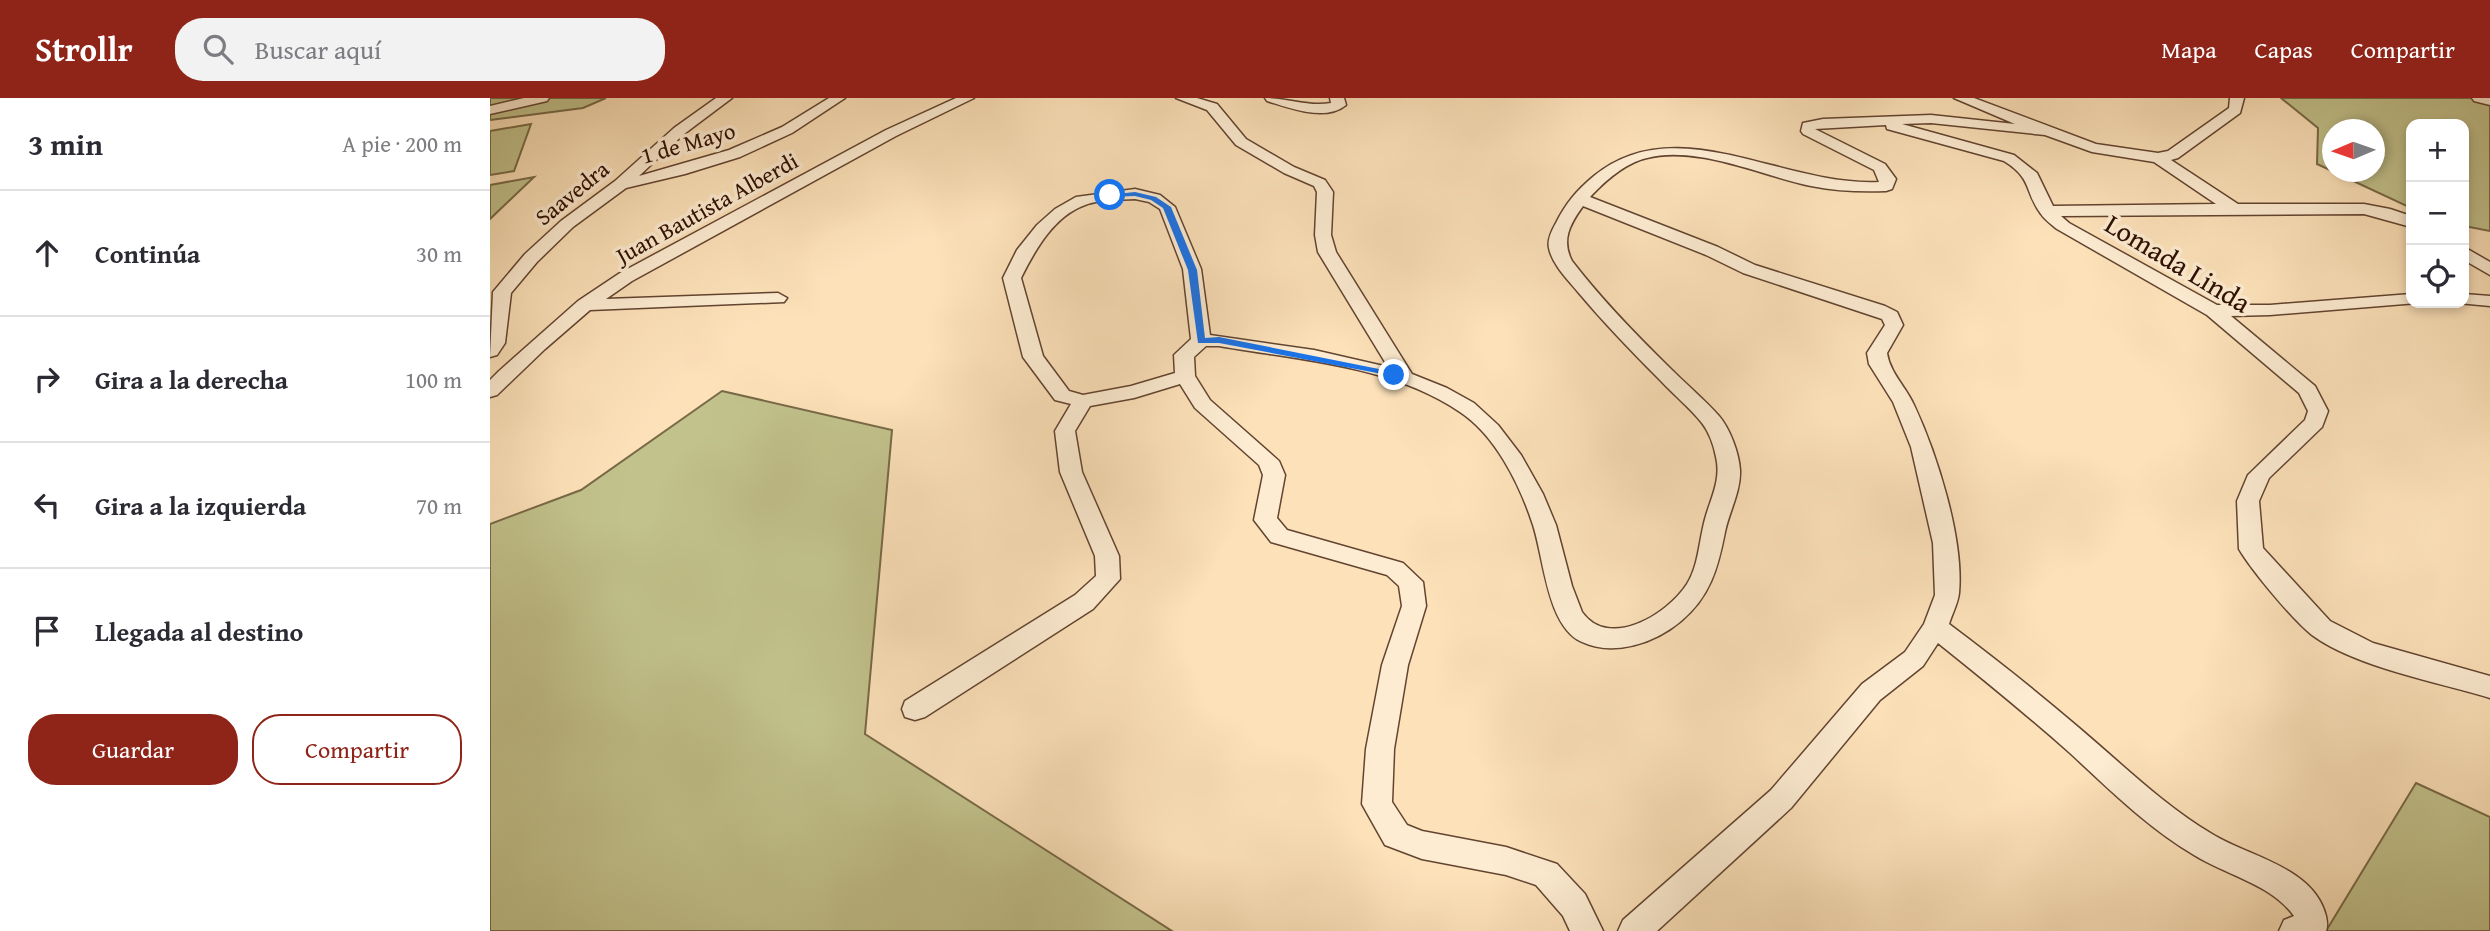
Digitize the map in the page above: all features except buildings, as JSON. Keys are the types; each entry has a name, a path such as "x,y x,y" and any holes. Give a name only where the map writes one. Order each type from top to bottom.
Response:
{"street":[{"path":"490,110 542,98"},
{"name":"Saavedra","path":"490,351 495,343 502,292 531,258 567,224 621,184 679,131 725,98"},
{"name":"1 de Mayo","path":"621,184 682,172 737,155 775,137 838,98"},
{"name":"Juan Bautista Alberdi","path":"490,391 543,337 626,277 891,133 967,98"},
{"path":"1183,98 1212,107 1241,142 1289,170 1320,183 1325,192 1322,235 1327,252 1405,379"},
{"path":"1272,98 1318,109 1339,105 1337,98"},
{"path":"1961,98 2092,148 2129,156 2158,158 2173,155 2235,110 2237,98"},
{"path":"2479,98 2490,102"},
{"path":"1879,119 1909,132 2009,158 2034,176 2047,211 2350,208 2384,212 2406,220"},
{"path":"1587,931 1574,905 1546,874 1506,861 1422,845 1396,835 1377,804 1380,749 1395,665 1414,606 1411,582 1395,569 1279,536 1265,520 1274,475 1269,461 1202,404 1185,376 1184,355 1201,341 1219,340 1405,379 1469,408 1487,426 1520,472 1545,523 1570,618 1588,634 1611,638 1646,633 1677,612 1700,583 1729,473 1724,445 1712,421 1575,279 1557,249 1558,237 1578,198 1618,163 1641,154 1672,151 1737,162 1816,183 1857,188 1886,186 1888,179 1880,167 1808,131 1808,126 1823,123 1931,119 2044,131"},
{"path":"2158,158 2234,209"},
{"path":"1185,376 1134,392 1083,401 1062,396 1033,356 1012,278 1026,250 1043,229 1061,212 1082,200 1135,194 1154,198 1167,207 1192,270 1201,341"},
{"path":"1578,198 1701,246 1749,269 1879,310 1890,316 1894,325 1877,353 1879,365 1903,402 1922,447 1945,543 1947,595 1936,627 1914,659 1871,692 1781,799 1634,931"},
{"name":"Lomada Linda","path":"2047,211 2063,226 2213,311 2308,390 2318,411 2315,422 2259,475 2248,501 2252,549 2261,564 2321,628 2365,651 2490,687"},
{"path":"2469,255 2490,270"},
{"path":"584,305 778,298"},
{"path":"2213,311 2270,310 2406,299"},
{"path":"2469,299 2490,301"},
{"path":"915,709 1084,602 1108,579 1107,556 1071,472 1065,431 1083,401"},
{"path":"1936,627 2022,695 2179,831 2299,895 2312,914 2312,926 2295,931"}],"green space":[{"path":"490,98 606,98 583,108 490,120"},
{"path":"2281,98 2490,98 2490,231 2469,227 2469,119 2406,119 2406,206 2355,182 2385,182 2385,119 2322,119 2322,166 2317,164 2318,128"},
{"path":"531,124 514,171 490,175 490,131"},
{"path":"534,177 490,219 490,185"},
{"path":"722,391 892,430 865,734 1172,931 490,931 490,524 581,490"},
{"path":"2416,783 2490,817 2490,931 2326,931"}],"route":[{"path":"1110,195 1135,194 1154,198 1167,207 1192,270 1201,341 1219,340 1394,375"}]}
